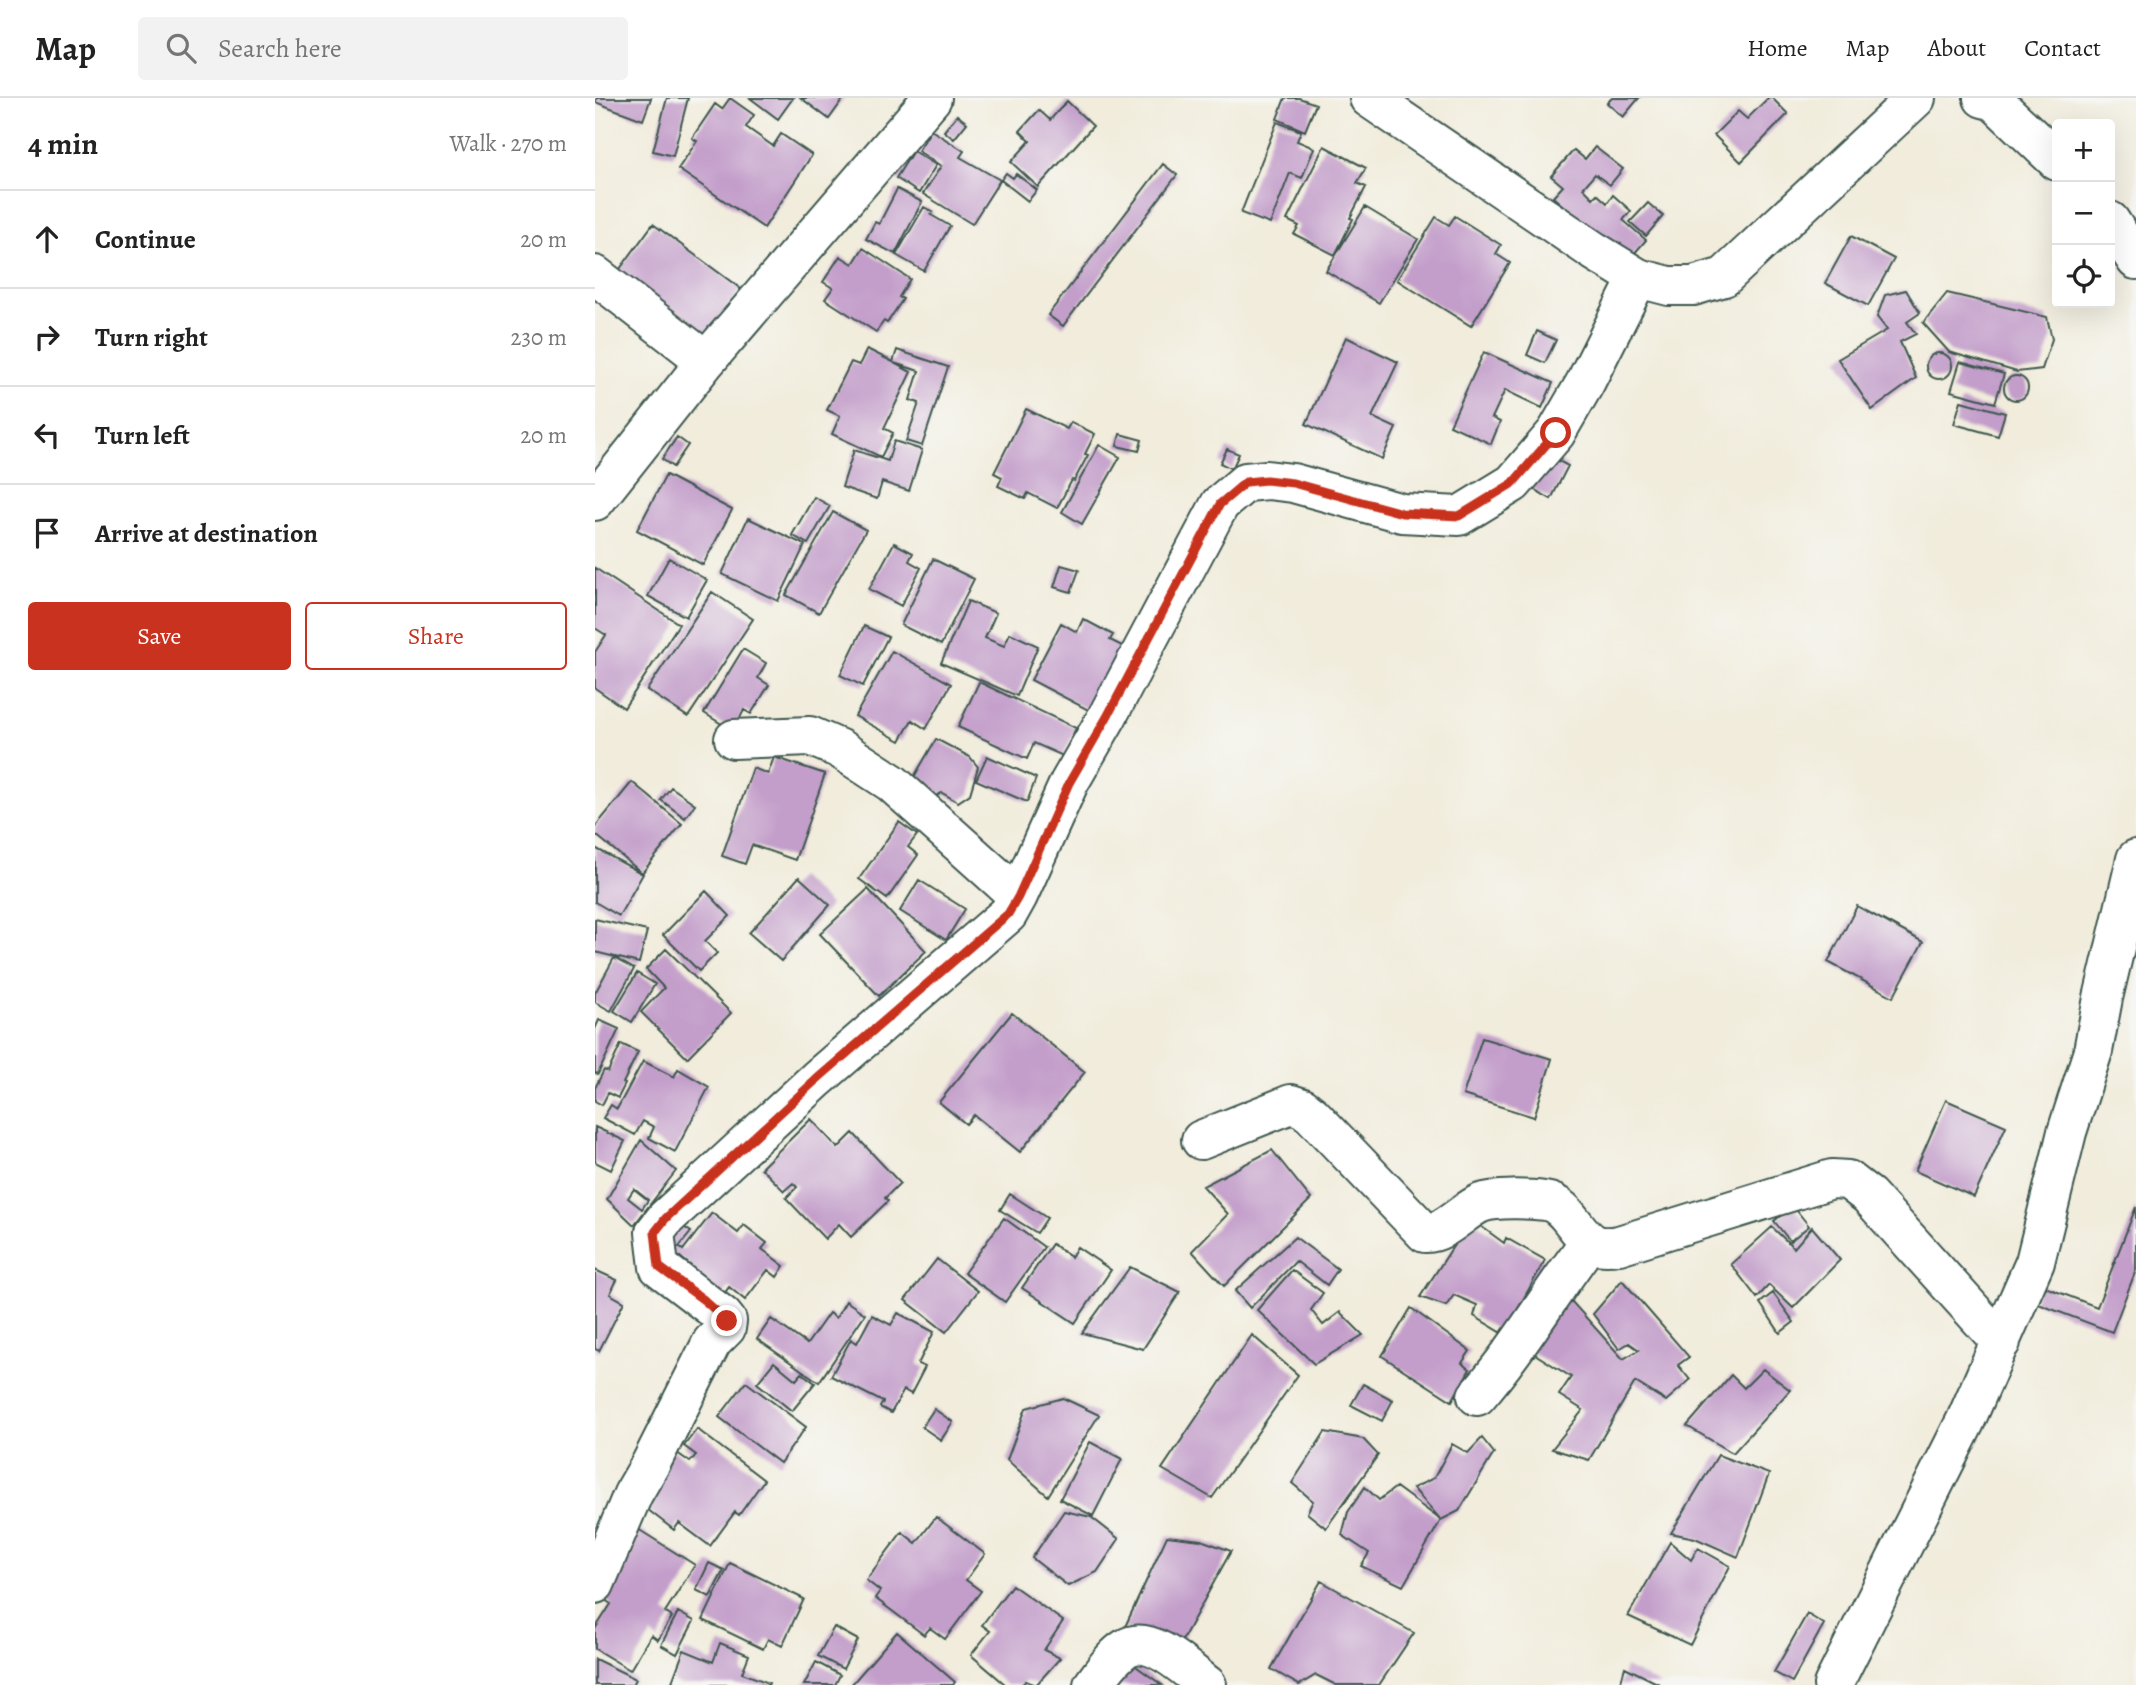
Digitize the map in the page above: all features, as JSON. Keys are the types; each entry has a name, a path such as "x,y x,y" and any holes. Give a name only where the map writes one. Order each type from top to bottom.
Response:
{"street":[{"path":"595,501 706,361 932,98"},
{"path":"1369,98 1594,251 1638,278 1669,286 1693,286 1724,277 1916,98"},
{"path":"1990,99 2052,156"},
{"path":"2115,228 2136,260"},
{"path":"595,275 706,361"},
{"path":"595,1584 633,1494 651,1464 712,1342 726,1328 727,1321 723,1316 659,1267 655,1232 666,1218 817,1079 1008,914 1069,783 1220,504 1246,482 1266,480 1293,483 1402,513 1459,516 1513,483 1556,433 1585,383 1638,278"},
{"path":"734,739 810,736 840,749 892,783 1018,897"},
{"path":"1833,1685 1965,1422 2035,1262 2067,1132 2093,1051 2136,859"},
{"path":"1201,1140 1291,1104 1297,1105 1312,1115 1425,1233 1434,1233 1481,1203 1546,1201 1557,1206 1590,1241 1605,1246 1619,1245 1832,1179 1848,1180 1869,1196 2001,1342"},
{"path":"1477,1396 1590,1241"},
{"path":"1093,1685 1115,1657 1139,1643 1160,1650 1207,1685"}],"building":[{"path":"597,98 651,98 643,120 595,102"},
{"path":"667,98 688,98 673,156 653,151"},
{"path":"730,98 754,115 746,127 773,146 781,134 812,155 764,228 678,169 697,141 692,138 715,104 722,109"},
{"path":"750,98 793,98 778,119"},
{"path":"801,98 844,98 829,119"},
{"path":"1285,98 1299,98 1316,104 1305,131 1277,119"},
{"path":"1612,98 1639,98 1623,117 1607,103"},
{"path":"1768,98 1772,98 1788,114 1741,162 1714,135 1738,111 1747,119"},
{"path":"1067,101 1093,126 1038,187 1011,162 1030,141 1020,131 1039,110 1050,120"},
{"path":"957,115 967,123 954,139 944,131"},
{"path":"1277,122 1301,131 1297,141 1314,148 1302,178 1290,173 1270,224 1241,213"},
{"path":"931,130 964,151 960,157 1000,180 972,224 923,194 941,166 918,151"},
{"path":"1324,146 1366,168 1357,183 1366,187 1335,255 1294,234 1299,226 1287,220"},
{"path":"1595,147 1623,169 1610,185 1595,174 1583,188 1593,198 1597,194 1607,203 1613,195 1631,211 1623,220 1646,240 1627,262 1553,197 1563,186 1551,176 1574,150 1585,159"},
{"path":"913,151 936,165 919,193 896,178"},
{"path":"1163,164 1177,175 1063,326 1048,315"},
{"path":"1006,173 1013,178 1016,174 1037,190 1028,201 1001,180"},
{"path":"897,189 922,202 895,254 866,239 875,222 879,224"},
{"path":"1648,203 1663,216 1646,236 1630,222"},
{"path":"924,207 933,212 931,215 950,226 924,271 896,255"},
{"path":"1365,207 1418,239 1379,303 1326,271"},
{"path":"1455,216 1501,245 1496,254 1510,263 1471,326 1397,280 1436,217 1449,225"},
{"path":"653,224 741,289 704,338 617,273"},
{"path":"1851,236 1894,259 1868,306 1825,283"},
{"path":"863,248 910,279 899,297 903,299 887,323 884,321 876,332 825,299 833,288 823,282 840,256 853,264"},
{"path":"1906,290 1920,313 1907,322 1916,334 1900,342 1916,378 1872,410 1838,359 1887,330 1877,317 1885,295"},
{"path":"1947,293 2047,317 2052,339 2042,369 2017,372 1949,352 1923,323"},
{"path":"1537,331 1556,340 1545,363 1527,355"},
{"path":"1346,337 1398,362 1372,417 1396,428 1382,459 1306,424"},
{"path":"867,349 893,362 897,350 948,367 922,446 906,441 919,403 910,400 919,371 894,363 911,372 884,428 893,433 881,457 832,434 840,416 827,410 851,362 859,365"},
{"path":"1484,352 1553,383 1542,408 1505,390 1492,418 1500,422 1491,444 1450,425"},
{"path":"1939,353 1948,357 1952,366 1948,375 1939,379 1930,375 1926,366 1930,357"},
{"path":"1960,362 2004,374 1995,403 1951,391"},
{"path":"2016,376 2024,380 2028,388 2024,396 2016,400 2008,396 2004,388 2008,380"},
{"path":"1961,401 2005,413 1998,436 1954,424"},
{"path":"1026,409 1067,429 1071,422 1095,434 1085,454 1088,455 1057,508 1028,493 1025,499 998,486 1002,477 994,473"},
{"path":"1120,434 1142,440 1139,451 1117,446"},
{"path":"677,437 688,445 673,467 662,459"},
{"path":"894,441 922,450 909,491 882,482 877,499 842,487 854,450 888,461"},
{"path":"1099,445 1120,457 1082,524 1062,512"},
{"path":"1227,449 1239,454 1232,469 1220,463"},
{"path":"1548,455 1568,466 1551,499 1530,487"},
{"path":"666,475 732,510 703,565 637,530"},
{"path":"814,497 830,506 808,544 792,535"},
{"path":"833,512 866,530 819,613 786,595"},
{"path":"748,518 805,545 778,601 722,574"},
{"path":"894,543 913,553 909,561 921,568 901,606 869,589"},
{"path":"669,558 707,580 686,617 648,596"},
{"path":"933,559 974,579 941,645 901,625"},
{"path":"1061,565 1079,570 1071,592 1054,587"},
{"path":"595,568 679,624 624,708 595,688 595,652 606,635 595,628"},
{"path":"712,592 753,619 688,717 647,690"},
{"path":"968,601 996,613 985,638 1004,646 1010,633 1038,646 1017,696 941,663"},
{"path":"1083,619 1113,635 1110,640 1128,649 1094,713 1031,680 1061,623 1077,632"},
{"path":"864,626 888,637 863,686 840,675"},
{"path":"743,649 766,663 758,678 769,685 751,714 744,710 733,731 704,713"},
{"path":"892,651 951,684 926,729 912,720 900,741 855,716"},
{"path":"979,682 1076,728 1063,756 1034,743 1027,759 958,727"},
{"path":"936,739 970,757 978,767 970,794 958,802 942,793 932,798 910,784"},
{"path":"987,756 1036,778 1027,802 976,780"},
{"path":"774,757 825,774 795,860 752,845 745,864 722,856 753,768 768,774"},
{"path":"632,782 682,824 642,873 595,834 595,827"},
{"path":"671,787 695,804 685,818 661,800"},
{"path":"899,822 917,835 908,847 918,855 887,899 859,879"},
{"path":"595,848 643,874 619,916 595,902"},
{"path":"799,877 830,905 781,961 749,933"},
{"path":"919,880 965,909 946,940 900,911"},
{"path":"868,889 926,951 879,996 820,934"},
{"path":"706,891 730,916 705,941 717,953 699,971 663,935"},
{"path":"1857,906 1923,942 1893,997 1828,962"},
{"path":"595,919 647,931 639,963 595,952"},
{"path":"666,949 731,1013 687,1058 641,1012 664,988 646,969"},
{"path":"614,958 634,969 611,1011 595,1002 595,993"},
{"path":"637,973 655,984 632,1022 614,1011"},
{"path":"1012,1013 1085,1072 1020,1152 974,1115 966,1124 939,1102"},
{"path":"599,1020 619,1029 598,1074 595,1073 595,1029"},
{"path":"1482,1038 1552,1059 1534,1117 1463,1095"},
{"path":"621,1044 638,1052 618,1098 608,1093 602,1105 595,1101 595,1088 604,1070 608,1072"},
{"path":"643,1061 674,1077 678,1069 709,1087 675,1152 649,1138 654,1127 643,1121 635,1135 603,1118 611,1105 617,1109"},
{"path":"1946,1100 2006,1126 1974,1197 1915,1171"},
{"path":"811,1119 838,1148 853,1133 900,1183 885,1198 888,1201 851,1237 839,1224 825,1239 786,1198 797,1187 793,1183 784,1191 761,1168"},
{"path":"595,1127 625,1141 611,1170 595,1162"},
{"path":"641,1140 676,1171 634,1225 607,1199","holes":["634,1189 648,1200 642,1209 628,1198"]},
{"path":"1272,1150 1311,1199 1224,1286 1192,1251 1228,1214 1203,1186"},
{"path":"1010,1194 1047,1218 1037,1233 1000,1210"},
{"path":"1793,1206 1809,1226 1790,1241 1774,1221"},
{"path":"2136,1207 2136,1270 2112,1332 2033,1302 2040,1285 2097,1307"},
{"path":"712,1213 738,1233 744,1225 767,1243 762,1249 784,1266 777,1277 768,1270 745,1300 729,1287 722,1297 688,1271 691,1266 680,1257 675,1263 660,1252 681,1225 691,1232 679,1247 683,1250"},
{"path":"1004,1218 1044,1247 1005,1302 964,1273"},
{"path":"1471,1219 1504,1243 1506,1238 1545,1260 1504,1334 1474,1316 1477,1305 1454,1295 1446,1306 1420,1297"},
{"path":"1772,1227 1794,1248 1812,1227 1840,1260 1793,1308 1769,1285 1757,1298 1731,1264"},
{"path":"1295,1237 1338,1269 1327,1285 1296,1261 1250,1308 1235,1291"},
{"path":"1052,1244 1071,1257 1077,1247 1111,1270 1075,1323 1022,1288"},
{"path":"937,1259 978,1291 946,1332 905,1300"},
{"path":"1130,1267 1180,1292 1143,1349 1082,1333"},
{"path":"595,1270 617,1280 610,1294 624,1302 599,1351 595,1349"},
{"path":"1292,1270 1323,1293 1311,1310 1323,1325 1340,1312 1363,1335 1314,1364 1257,1310"},
{"path":"1622,1280 1689,1357 1678,1365 1690,1380 1666,1401 1635,1382 1589,1460 1552,1449 1583,1410 1559,1395 1571,1377 1524,1347 1564,1293 1623,1359 1639,1350 1629,1343 1619,1349 1593,1314"},
{"path":"1773,1293 1794,1322 1780,1333 1760,1303"},
{"path":"846,1301 865,1314 819,1382 757,1339 771,1319 807,1344 829,1313 836,1318"},
{"path":"1411,1308 1470,1351 1462,1363 1470,1369 1452,1401 1382,1356"},
{"path":"898,1313 934,1332 918,1364 925,1367 911,1394 904,1390 891,1413 880,1407 883,1402 831,1376 851,1339 857,1343 872,1315 891,1325"},
{"path":"1252,1335 1298,1375 1212,1498 1162,1469"},
{"path":"774,1362 796,1380 802,1373 815,1383 792,1411 757,1383"},
{"path":"1763,1369 1790,1390 1733,1453 1687,1426 1731,1375 1744,1388"},
{"path":"746,1382 806,1427 780,1463 719,1417"},
{"path":"1363,1384 1393,1400 1382,1421 1351,1405"},
{"path":"1063,1398 1099,1415 1048,1496 1007,1460 1026,1408"},
{"path":"934,1409 953,1422 941,1440 922,1427"},
{"path":"697,1429 764,1480 739,1515 735,1512 710,1546 679,1523 674,1530 643,1506 670,1448 690,1462 696,1455 684,1446"},
{"path":"1325,1432 1363,1439 1378,1455 1326,1528 1307,1513 1313,1501 1292,1483"},
{"path":"1482,1438 1494,1453 1459,1511 1441,1520 1413,1488 1434,1478 1452,1444 1468,1453"},
{"path":"1090,1442 1122,1459 1093,1516 1060,1499"},
{"path":"1718,1455 1769,1474 1738,1557 1695,1538 1671,1533"},
{"path":"1365,1487 1379,1500 1396,1487 1441,1520 1403,1586 1361,1566 1369,1553 1342,1535 1348,1512"},
{"path":"1064,1511 1091,1517 1119,1539 1097,1572 1068,1586 1032,1558"},
{"path":"936,1517 985,1554 966,1580 981,1591 945,1639 930,1628 924,1635 875,1598 880,1591 866,1580 902,1532 916,1543"},
{"path":"638,1529 695,1565 665,1612 672,1617 658,1640 651,1635 630,1670 595,1649 595,1629 611,1604 597,1595"},
{"path":"1167,1536 1201,1540 1231,1551 1179,1646 1124,1629"},
{"path":"1670,1542 1691,1560 1698,1548 1730,1566 1690,1645 1628,1616"},
{"path":"709,1563 724,1570 710,1597 696,1590"},
{"path":"730,1563 804,1599 782,1646 768,1639 763,1649 703,1620"},
{"path":"1321,1581 1414,1633 1379,1685 1336,1685 1316,1675 1299,1685 1271,1669"},
{"path":"1012,1585 1063,1621 1044,1650 1060,1658 1036,1685 1026,1681 1021,1685 1006,1685 971,1655 990,1631 982,1625"},
{"path":"678,1612 694,1621 677,1654 661,1645"},
{"path":"1807,1614 1824,1624 1792,1682 1774,1672"},
{"path":"834,1627 858,1640 843,1669 818,1656"},
{"path":"897,1632 955,1682 953,1685 851,1685"},
{"path":"720,1643 749,1655 742,1673 769,1683 768,1685 680,1685 672,1682 684,1650 713,1662"},
{"path":"595,1659 636,1679 633,1685 595,1685"},
{"path":"1126,1659 1162,1685 1108,1685"},
{"path":"816,1662 840,1675 835,1685 804,1685"},
{"path":"1625,1667 1661,1685 1620,1685"}],"route":[{"path":"727,1321 704,1300 659,1267 655,1232 666,1218 817,1079 1008,914 1069,783 1220,504 1246,482 1266,480 1293,483 1402,513 1459,516 1513,483 1556,433"}]}
